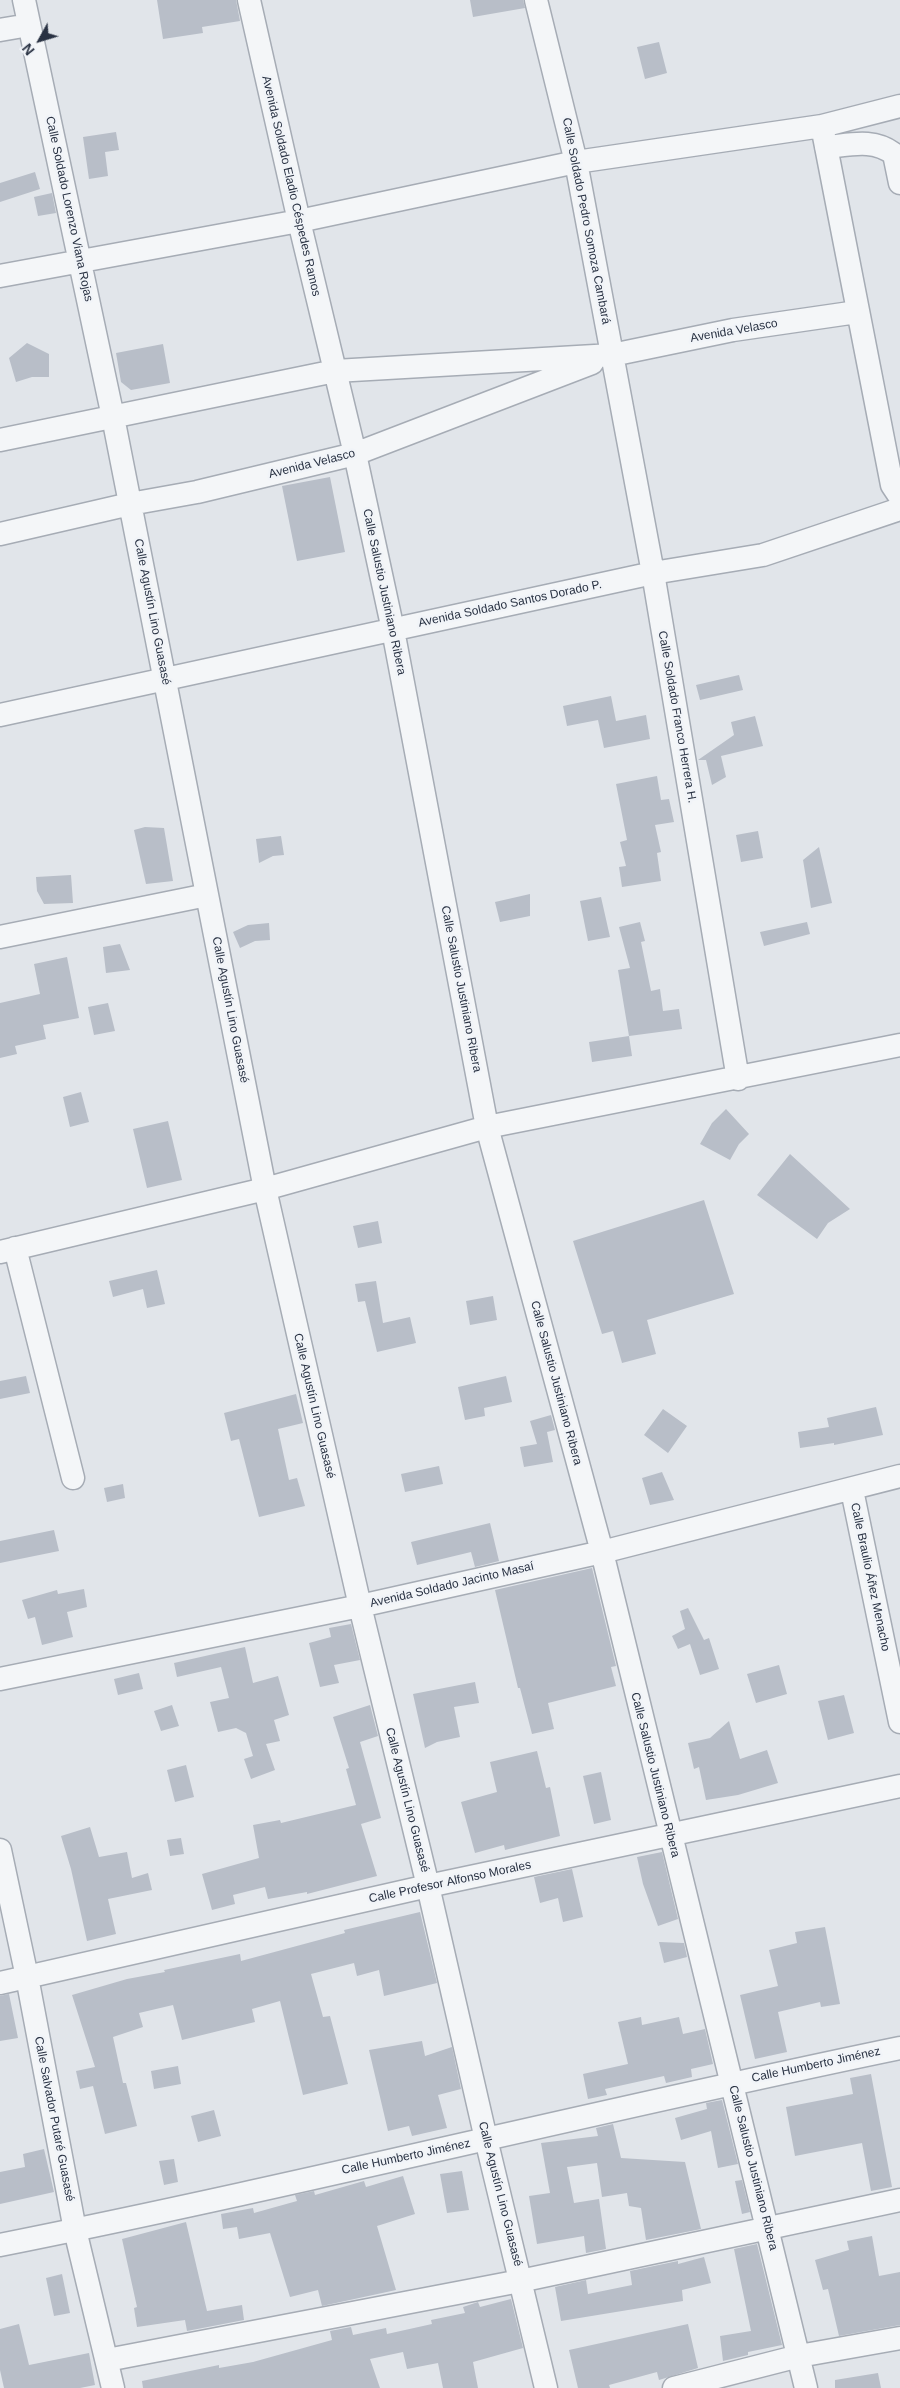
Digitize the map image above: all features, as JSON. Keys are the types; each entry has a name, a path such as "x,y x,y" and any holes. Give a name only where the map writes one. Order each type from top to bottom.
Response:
{"street":[{"name":"Calle Soldado Lorenzo Viana Rojas","path":"24,0 113,417"},
{"name":"Avenida Soldado Eladio Céspedes Ramos","path":"249,0 334,371"},
{"name":"Calle Soldado Pedro Somoza Cambará","path":"536,0 576,162 612,355"},
{"path":"0,30 30,25"},
{"path":"824,137 900,106"},
{"path":"824,137 857,312 897,488"},
{"path":"0,276 299,221 576,162 824,137 884,147 894,154 900,183"},
{"name":"Avenida Velasco","path":"0,440 334,371 612,355 733,330 857,312"},
{"name":"Avenida Velasco","path":"0,534 130,504 197,492 355,454 612,355"},
{"name":"Calle Soldado Franco Herrera H.","path":"612,355 653,573 738,1079"},
{"name":"Calle Salustio Justiniano Ribera","path":"334,371 355,454 394,630 487,1127 602,1552 669,1834 768,2227 806,2388"},
{"name":"Calle Agustín Lino Guasasé","path":"113,417 265,1189 360,1606 546,2388"},
{"name":"Avenida Soldado Santos Dorado P.","path":"0,715 165,681 653,573 763,555 900,509"},
{"path":"0,937 207,895"},
{"path":"73,1478 8,1250 265,1189 487,1127 738,1079 900,1045"},
{"name":"Avenida Soldado Jacinto Masaí","path":"0,1679 360,1606 602,1552 852,1490 900,1476"},
{"name":"Calle Braulio Áñez Menacho","path":"852,1490 900,1722"},
{"name":"Calle Profesor Alfonso Morales","path":"0,1983 428,1886 900,1786"},
{"name":"Calle Salvador Putaré Guasasé","path":"0,1850 28,1977 74,2230 113,2388"},
{"name":"Calle Humberto Jiménez","path":"0,2245 486,2139 732,2082 900,2048"},
{"path":"107,2360 520,2281 900,2200"},
{"path":"674,2388 799,2356 900,2338"}],"building":[{"path":"157,0 236,0 240,21 202,27 203,33 163,39"},
{"path":"470,0 523,0 525,8 473,17"},
{"path":"659,42 667,73 645,79 637,47"},
{"path":"116,132 119,150 105,152 108,176 89,179 83,137"},
{"path":"35,172 40,189 0,202 0,183"},
{"path":"52,193 56,213 38,216 34,197"},
{"path":"27,343 49,354 49,377 32,377 16,382 9,358"},
{"path":"163,344 170,383 131,390 121,382 116,353"},
{"path":"330,477 345,552 297,561 282,486"},
{"path":"739,675 743,690 700,700 696,685"},
{"path":"611,696 616,721 646,715 650,739 604,748 598,720 567,726 563,706"},
{"path":"755,716 763,746 721,756 726,777 712,785 706,760 698,760 734,735 731,722"},
{"path":"657,776 661,800 669,799 674,822 655,825 661,852 657,853 661,881 622,887 619,867 626,866 620,842 627,840 616,784"},
{"path":"145,827 164,828 173,881 146,884 134,830"},
{"path":"758,831 763,858 741,862 736,835"},
{"path":"281,836 284,855 273,856 259,863 256,839"},
{"path":"819,847 832,903 811,908 803,860"},
{"path":"71,875 73,903 44,904 37,891 36,877"},
{"path":"530,894 530,916 500,922 495,902"},
{"path":"601,897 610,937 588,941 580,901"},
{"path":"640,922 645,941 641,942 651,991 660,989 663,1011 679,1009 682,1029 629,1036 618,970 630,968 619,927"},
{"path":"807,922 810,934 764,946 760,932"},
{"path":"269,923 270,940 255,941 240,948 233,932 248,925"},
{"path":"120,944 130,970 106,973 103,947"},
{"path":"67,957 79,1018 43,1025 46,1039 15,1046 17,1054 0,1058 0,1003 40,994 34,964"},
{"path":"108,1003 115,1031 94,1035 88,1007"},
{"path":"629,1036 632,1056 592,1062 589,1042"},
{"path":"81,1092 89,1122 70,1127 63,1097"},
{"path":"726,1109 749,1134 739,1144 730,1160 700,1144 712,1123"},
{"path":"168,1121 182,1180 147,1188 133,1129"},
{"path":"790,1154 850,1209 828,1223 817,1239 757,1195"},
{"path":"704,1200 734,1294 647,1320 656,1354 622,1363 613,1331 602,1334 573,1241"},
{"path":"378,1221 382,1243 358,1248 353,1226"},
{"path":"157,1270 165,1304 147,1308 143,1289 113,1297 109,1281"},
{"path":"376,1281 383,1323 410,1317 416,1343 377,1352 365,1301 358,1302 355,1284"},
{"path":"493,1296 497,1320 470,1325 466,1301"},
{"path":"26,1376 30,1393 0,1399 0,1381"},
{"path":"506,1376 512,1402 484,1408 485,1416 465,1420 458,1387"},
{"path":"296,1394 303,1423 278,1429 289,1480 297,1478 305,1506 259,1517 239,1439 231,1441 224,1413"},
{"path":"876,1407 883,1435 834,1445 834,1443 800,1448 798,1432 829,1427 827,1418"},
{"path":"663,1409 687,1426 668,1453 644,1435"},
{"path":"551,1415 555,1430 547,1432 553,1462 524,1467 520,1447 537,1444 530,1421"},
{"path":"439,1466 443,1484 405,1492 401,1474"},
{"path":"662,1472 674,1500 650,1505 642,1478"},
{"path":"123,1484 125,1498 107,1502 104,1488"},
{"path":"490,1523 499,1561 475,1567 471,1552 417,1565 411,1542"},
{"path":"54,1530 59,1551 0,1563 0,1541"},
{"path":"592,1568 616,1666 611,1667 616,1686 548,1703 554,1729 532,1734 520,1688 518,1688 495,1590"},
{"path":"84,1589 87,1607 67,1612 73,1637 42,1645 35,1617 28,1619 22,1600 57,1590 58,1594"},
{"path":"688,1608 704,1640 709,1638 719,1669 700,1675 690,1644 678,1649 672,1636 685,1629 680,1611"},
{"path":"351,1624 360,1660 334,1665 339,1683 320,1687 309,1643 331,1637 329,1628"},
{"path":"245,1647 253,1683 278,1676 289,1715 274,1720 280,1741 266,1744 275,1770 251,1779 244,1759 253,1756 246,1733 236,1728 218,1732 210,1702 229,1698 221,1667 177,1677 174,1663"},
{"path":"779,1665 787,1694 756,1703 747,1674"},
{"path":"139,1673 143,1689 118,1695 114,1679"},
{"path":"475,1682 479,1703 454,1707 460,1737 437,1742 425,1748 413,1694"},
{"path":"844,1695 854,1733 828,1740 818,1701"},
{"path":"172,1705 179,1726 161,1731 154,1711"},
{"path":"370,1705 378,1736 360,1742 381,1818 361,1824 377,1876 307,1894 307,1892 268,1899 265,1887 233,1895 235,1904 212,1910 202,1874 259,1858 253,1825 280,1820 281,1823 356,1805 346,1769 349,1768 333,1717"},
{"path":"729,1721 740,1759 767,1750 778,1783 738,1795 706,1800 699,1767 694,1769 688,1743 710,1738"},
{"path":"537,1751 546,1788 550,1787 560,1836 505,1850 504,1845 475,1853 461,1802 497,1792 490,1762"},
{"path":"186,1765 194,1797 175,1802 167,1770"},
{"path":"601,1772 611,1820 594,1824 583,1776"},
{"path":"90,1827 99,1857 127,1852 132,1878 148,1873 152,1890 108,1899 116,1934 87,1941 71,1869 61,1836"},
{"path":"181,1838 184,1854 170,1856 167,1840"},
{"path":"662,1852 678,1919 658,1926 643,1884 637,1857"},
{"path":"572,1869 583,1917 563,1922 558,1898 540,1903 534,1877"},
{"path":"420,1912 437,1983 384,1996 379,1970 357,1976 354,1963 311,1974 323,2017 330,2016 348,2084 303,2095 280,2001 252,2009 255,2022 182,2040 173,2005 139,2013 143,2027 113,2037 123,2083 126,2083 137,2126 105,2134 93,2086 80,2089 76,2071 95,2067 72,1995 127,1979 240,1954 241,1961 345,1933 344,1930"},
{"path":"825,1927 840,2004 821,2007 820,2002 778,2012 787,2052 755,2059 740,1995 778,1986 769,1950 797,1943 795,1932"},
{"path":"659,1942 684,1943 687,1957 664,1963"},
{"path":"9,1994 18,2038 0,2041 0,1996"},
{"path":"641,2017 642,2025 679,2017 683,2034 705,2029 713,2064 691,2069 692,2077 666,2083 664,2076 605,2089 607,2095 588,2099 583,2074 628,2064 618,2022"},
{"path":"422,2041 425,2056 452,2047 461,2089 438,2095 447,2128 412,2136 409,2126 388,2131 369,2050"},
{"path":"178,2066 181,2084 154,2089 151,2071"},
{"path":"871,2074 892,2187 871,2191 862,2143 795,2156 786,2107 853,2094 850,2078"},
{"path":"722,2100 738,2164 718,2168 711,2131 681,2140 675,2118 707,2109 706,2103"},
{"path":"214,2110 221,2136 198,2142 191,2116"},
{"path":"613,2124 621,2158 685,2162 701,2229 646,2240 641,2208 629,2206 627,2193 602,2197 597,2163 567,2167 574,2203 599,2199 606,2249 586,2253 584,2236 537,2244 529,2196 550,2193 541,2143 598,2136 596,2128"},
{"path":"44,2149 54,2192 0,2204 0,2172 25,2167 23,2154"},
{"path":"174,2159 178,2182 164,2185 159,2161"},
{"path":"462,2171 469,2210 447,2213 440,2174"},
{"path":"403,2176 415,2214 377,2226 396,2290 322,2306 318,2290 290,2297 270,2233 239,2239 237,2227 223,2229 221,2214 253,2208 254,2213 297,2201 295,2195 314,2191 315,2195 364,2181 366,2187"},
{"path":"742,2180 750,2212 742,2214 735,2181"},
{"path":"186,2222 207,2311 242,2305 244,2320 187,2331 185,2320 137,2327 134,2308 137,2307 122,2239"},
{"path":"872,2236 879,2276 900,2272 900,2325 839,2336 828,2289 823,2290 815,2260 849,2250 847,2241"},
{"path":"757,2244 782,2345 748,2352 748,2355 723,2361 720,2336 751,2331 734,2249"},
{"path":"704,2257 711,2283 682,2290 683,2301 561,2321 555,2287 586,2280 588,2294 632,2285 630,2271 678,2261 678,2264"},
{"path":"62,2274 70,2313 54,2316 46,2278"},
{"path":"511,2299 523,2348 473,2362 478,2388 443,2388 438,2363 407,2369 403,2352 370,2359 380,2388 143,2388 142,2381 219,2365 219,2368 253,2362 332,2340 330,2331 351,2327 353,2335 386,2328 387,2334 432,2324 431,2320 465,2313 463,2307 478,2302 480,2307"},
{"path":"19,2324 29,2365 89,2353 95,2385 80,2388 4,2388 0,2370 0,2329"},
{"path":"688,2324 698,2368 659,2380 657,2372 609,2385 610,2388 578,2388 569,2350"},
{"path":"878,2373 881,2388 835,2388 835,2380"}]}
